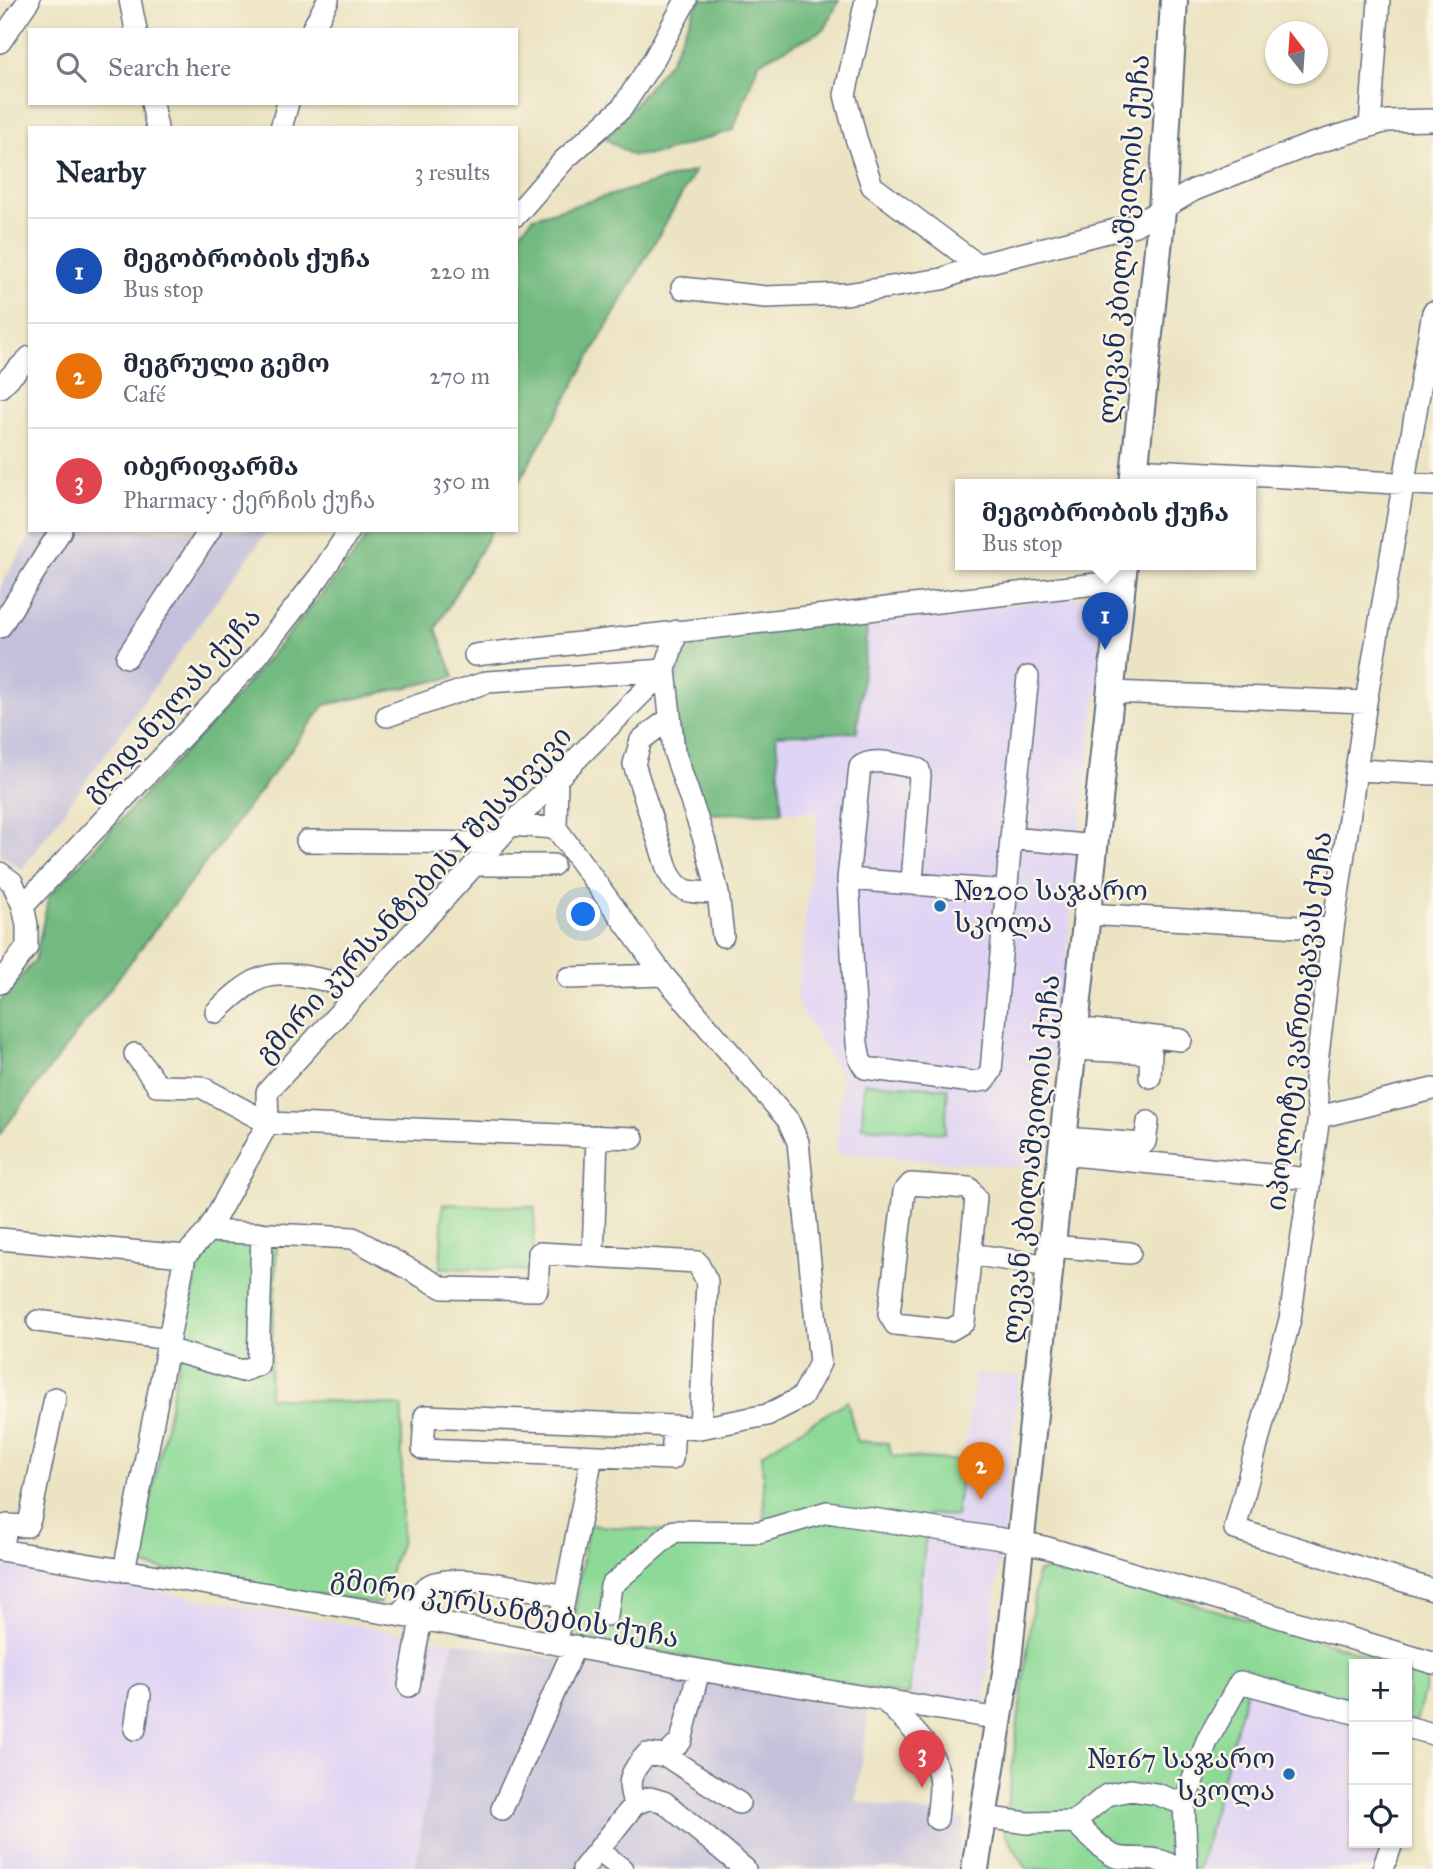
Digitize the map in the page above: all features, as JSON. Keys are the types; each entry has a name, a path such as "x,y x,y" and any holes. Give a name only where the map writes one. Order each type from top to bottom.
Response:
{"main road":[{"name":"ლევან კბილაშვილის ქუჩა","path":"1134,476 1162,211 1174,0"},
{"name":"ლევან კბილაშვილის ქუჩა","path":"975,1869 1000,1719 1021,1542 1123,573"}],"street":[{"path":"0,42 29,0"},
{"path":"130,0 136,28"},
{"path":"313,28 328,0"},
{"path":"518,213 564,160 622,108 654,59 686,0"},
{"path":"866,0 845,94 872,186 978,265"},
{"path":"1370,126 1379,0"},
{"path":"152,105 157,126"},
{"path":"282,126 287,105"},
{"path":"682,288 766,297 846,294 942,279 978,265 1135,225 1194,190 1309,145 1387,121 1433,120"},
{"name":"იპოლიტე ვართაგავას ქუჩა","path":"1433,312 1366,702 1333,929 1315,1080 1319,1117 1290,1319 1235,1529 1433,1590"},
{"path":"0,387 28,359"},
{"path":"1134,476 1249,479"},
{"path":"1256,479 1433,485"},
{"path":"0,627 60,532"},
{"path":"127,657 209,532"},
{"name":"გლდანულას ქუჩა","path":"23,906 253,660 319,577 349,532"},
{"path":"475,655 1123,573"},
{"name":"გმირი კურსანტების I შესახვევი","path":"185,1255 208,1231 268,1123 267,1092 511,825 665,670 677,631"},
{"path":"387,716 487,682 665,670 674,751 705,842 718,893 723,936"},
{"path":"912,882 919,770 913,767 864,763 860,767 848,879 860,1060 865,1068 972,1082 985,1080 991,1072 1005,891 1028,677"},
{"path":"1111,692 1366,702"},
{"path":"670,718 641,740 634,764 668,871 675,885 682,890 718,893"},
{"path":"1358,770 1433,774"},
{"path":"557,777 556,828 663,975 788,1120 798,1142 820,1363 802,1397 767,1415 699,1428 674,1426 425,1416 423,1449 672,1459 674,1426"},
{"path":"511,825 556,828"},
{"path":"1011,838 1095,846"},
{"path":"307,841 495,842"},
{"path":"474,866 553,865"},
{"path":"848,879 1005,891"},
{"path":"0,983 27,947 27,925 23,906 4,884"},
{"path":"1087,914 1333,929"},
{"path":"216,1012 243,989 262,978 296,975 361,989"},
{"path":"568,978 663,975"},
{"path":"1074,1039 1181,1040"},
{"path":"1074,1039 1147,1052 1153,1057 1150,1077"},
{"path":"135,1054 158,1086 201,1087 268,1123 633,1138"},
{"path":"1319,1117 1433,1088"},
{"path":"1063,1146 1143,1144 1146,1142 1148,1122"},
{"path":"593,1256 597,1136"},
{"path":"1063,1146 1310,1179"},
{"path":"911,1184 969,1188 976,1198 970,1254 964,1322 950,1329 895,1324 889,1314 904,1192 911,1184"},
{"path":"208,1231 353,1238 443,1288 537,1290 539,1253 697,1262 707,1281 699,1428"},
{"path":"38,1321 168,1344 242,1371 258,1365 262,1233"},
{"path":"0,1239 185,1255 124,1571"},
{"path":"970,1254 1051,1256 1130,1253"},
{"path":"1,1550 4,1525 27,1526 30,1519 55,1398"},
{"path":"502,1809 565,1644 565,1596 592,1456"},
{"path":"607,1615 611,1586 674,1531 759,1532 827,1512 1021,1542 1433,1663"},
{"name":"გმირი კურსანტების ქუჩა","path":"1,1550 398,1615 699,1670 1000,1719"},
{"path":"398,1615 420,1592 432,1584 458,1580 565,1596"},
{"path":"409,1686 421,1619"},
{"path":"666,1756 681,1741 699,1670"},
{"path":"1187,1869 1184,1804 1207,1741 1240,1682 1349,1712"},
{"path":"135,1728 140,1695"},
{"path":"884,1700 920,1738 931,1755 940,1783 937,1818"},
{"path":"1412,1728 1433,1734"},
{"path":"635,1804 629,1790 633,1768 647,1754 666,1756 739,1803"},
{"path":"984,1817 1028,1823 1074,1822 1107,1795 1131,1790 1156,1794 1184,1804"},
{"path":"583,1869 635,1804 650,1798 664,1802 745,1869"},
{"path":"1074,1822 1114,1863 1147,1858 1171,1865 1175,1869"},
{"path":"1383,1869 1389,1848"},
{"path":"598,1850 622,1869"}],"shaded area":[{"path":"33,532 267,532 22,869 0,855 0,587"},
{"name":"№200 საჯარო სკოლა","path":"1108,595 1042,1169 836,1153 841,1076 796,1001 818,812 782,812 776,734 857,732 868,619"},
{"path":"975,1374 1019,1376 984,1707 909,1695 929,1513 956,1516"},
{"path":"0,1565 455,1642 450,1654 415,1869 0,1869"},
{"path":"455,1642 869,1710 856,1801 966,1819 956,1869 415,1869 450,1654"},
{"name":"№167 საჯარო სკოლა","path":"1250,1677 1349,1704 1349,1848 1382,1848 1376,1869 1198,1869"}],"green space":[{"path":"699,0 839,0 825,29 759,62 733,130 661,153 633,156 606,139 670,61"},
{"path":"695,171 518,483 518,234 534,217"},
{"path":"370,532 491,532 436,628 454,677 325,705 0,1134 0,1002 35,960 49,896 226,708 350,561"},
{"path":"868,619 857,732 776,735 782,812 707,814 682,744 674,708 680,638"},
{"path":"864,1083 948,1088 945,1133 862,1127"},
{"path":"443,1204 535,1207 533,1271 440,1268"},
{"path":"212,1239 277,1242 269,1397 402,1406 402,1538 379,1604 143,1566 139,1556 203,1245"},
{"path":"847,1401 857,1441 888,1443 892,1456 963,1461 956,1516 928,1514 909,1695 571,1638 588,1525 754,1538 765,1523 762,1454"},
{"path":"1061,1564 1380,1659 1349,1659 1349,1704 1250,1677 1198,1869 1027,1869 1004,1832 1037,1573"},
{"path":"1412,1669 1429,1674 1416,1722 1412,1721"}],"place":[{"name":"მეგობრობის ქუჩა","path":"1105,650"},
{"name":"№200 საჯარო სკოლა","path":"940,906"},
{"name":"მეგრული გემო","path":"981,1500"},
{"name":"№167 საჯარო სკოლა","path":"1289,1774"},
{"name":"იბერიფარმა","path":"922,1788"}]}
